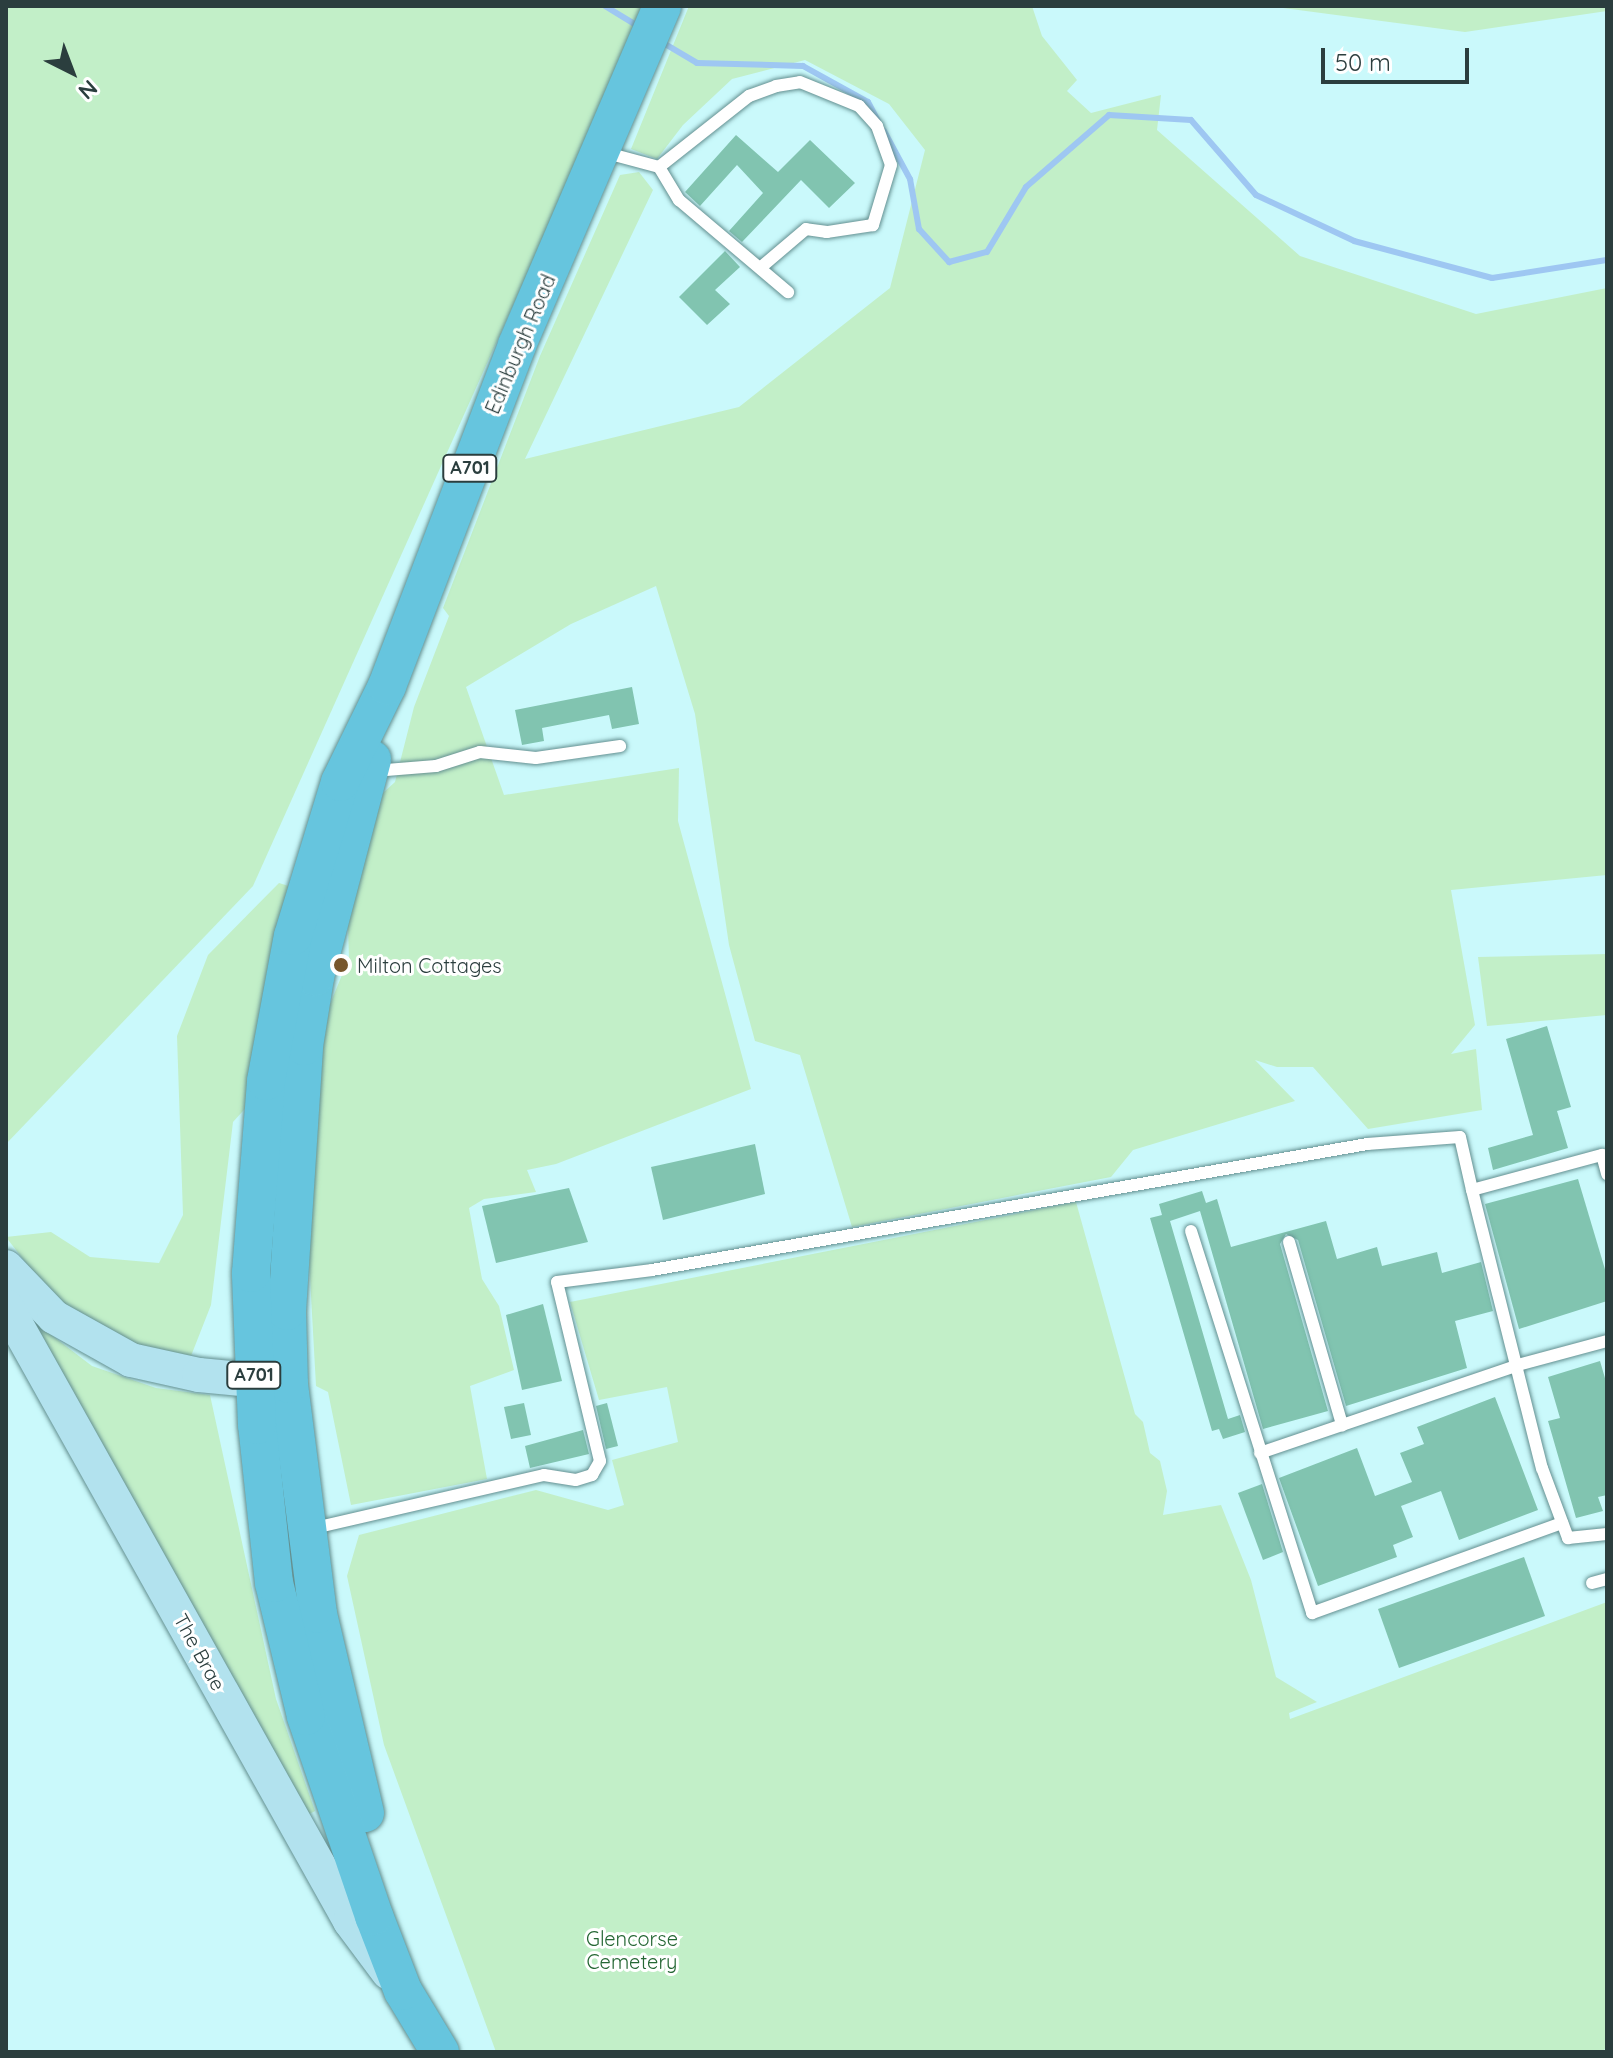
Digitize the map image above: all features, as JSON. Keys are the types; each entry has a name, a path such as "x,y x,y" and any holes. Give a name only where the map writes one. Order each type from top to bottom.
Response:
{"main road":[{"name":"Edinburgh Road","path":"387,686 517,345 662,8"},
{"name":"A701","path":"272,1382 287,1311 304,1046 315,977 370,770 387,686"},
{"name":"A701","path":"387,686 340,782 293,936 275,1028 255,1200 287,1535 285,1642 306,1716 403,1991 442,2052"},
{"path":"6,1267 54,1317 102,1347 161,1368 272,1382"},
{"name":"The Brae","path":"6,1306 350,1921 403,1991"},
{"name":"A701","path":"287,1535 318,1614 355,1782 442,2052"}],"lane":[{"path":"659,167 749,96 776,86 800,82 859,106 877,126 891,165 873,225 827,232 806,229 760,268"},
{"path":"600,151 659,167 679,200 788,292"},
{"path":"370,770 436,766 480,752 536,758 620,746"},
{"path":"287,1535 544,1475 576,1480 592,1475 600,1461 557,1282 652,1270 1367,1144 1460,1137 1542,1468 1562,1523 1568,1538 1607,1534"},
{"path":"1472,1190 1602,1155 1607,1174"},
{"path":"1191,1231 1312,1613 1562,1523"},
{"path":"1289,1242 1342,1425"},
{"path":"1260,1453 1518,1365 1607,1341"},
{"path":"1592,1583 1607,1579"}],"green space":[{"path":"6,6 647,6 253,886 6,1144"},
{"path":"689,6 1032,6 1042,36 1077,80 1067,91 1091,113 1161,95 1157,130 1300,256 1476,314 1607,288 1607,875 1451,890 1475,1025 1451,1054 1476,1049 1482,1110 1368,1129 1313,1067 1277,1067 1255,1060 1295,1101 1133,1150 1111,1177 852,1227 800,1055 755,1041 729,945 695,714 656,586 571,624 466,687 504,795 679,768 678,821 751,1089 556,1164 527,1170 536,1192 484,1199 469,1208 482,1279 499,1306 514,1370 470,1386 487,1479 351,1505 328,1392 316,1386 307,1223 326,1014 349,958 347,899 371,804 395,782 414,707 449,616 443,608 540,356 620,175 639,172 653,190 525,459 739,407 890,288 925,150 889,104 805,60 732,79 683,125 657,159 631,149"},
{"path":"1269,6 1607,6 1607,11 1465,32"},
{"path":"279,883 292,887 252,1101 233,1122 211,1305 191,1356 134,1346 51,1296 6,1237 51,1232 90,1257 159,1263 183,1215 177,1036 208,955"},
{"path":"1607,954 1607,1015 1487,1026 1478,957"},
{"name":"Glencorse Cemetery","path":"1076,1202 1135,1414 1143,1422 1150,1453 1160,1461 1167,1491 1163,1515 1221,1505 1251,1580 1276,1677 1317,1702 1289,1713 1290,1719 1607,1602 1607,2045 1603,2052 496,2052 384,1745 347,1576 359,1535 536,1490 608,1510 624,1505 612,1460 678,1442 667,1387 599,1400 570,1302"},
{"path":"37,1324 92,1366 156,1388 210,1395 276,1699 315,1811 304,1817 28,1329"}],"building":[{"path":"736,135 778,172 810,140 855,183 829,208 801,180 742,242 729,231 763,193 737,165 700,206 685,192"},
{"path":"725,251 740,267 715,290 730,304 707,325 679,297"},
{"path":"632,687 639,724 612,729 609,715 542,728 544,741 522,745 515,710"},
{"path":"1547,1026 1571,1107 1557,1111 1568,1148 1493,1170 1488,1148 1533,1135 1506,1039"},
{"path":"755,1144 765,1194 663,1220 651,1167"},
{"path":"1578,1179 1607,1276 1607,1301 1519,1329 1485,1204"},
{"path":"569,1188 588,1242 496,1263 482,1206"},
{"path":"1202,1191 1206,1203 1217,1199 1231,1247 1326,1221 1337,1259 1377,1247 1382,1266 1437,1252 1442,1273 1481,1262 1493,1311 1455,1321 1467,1368 1346,1406 1298,1240 1286,1234 1280,1244 1328,1411 1263,1429 1200,1211 1170,1221 1228,1419 1240,1415 1245,1432 1223,1439 1219,1429 1212,1431 1150,1218 1162,1215 1159,1204"},
{"path":"543,1304 562,1381 522,1390 506,1315"},
{"path":"1600,1361 1607,1385 1607,1495 1598,1497 1603,1511 1576,1518 1548,1421 1560,1418 1548,1377"},
{"path":"1495,1397 1538,1510 1459,1540 1441,1491 1401,1506 1413,1537 1393,1545 1397,1557 1318,1586 1279,1478 1357,1448 1375,1496 1412,1482 1400,1453 1424,1444 1417,1427"},
{"path":"524,1403 531,1435 511,1439 504,1407"},
{"path":"607,1403 618,1446 606,1449 596,1406"},
{"path":"583,1430 589,1454 530,1468 525,1446"},
{"path":"1262,1484 1283,1552 1263,1560 1238,1493"},
{"path":"1524,1557 1545,1616 1399,1668 1378,1609"}],"waterway":[{"path":"605,6 641,28"},
{"path":"660,41 697,63 803,66 868,102 878,121"},
{"path":"884,131 910,179 919,229 949,262 987,252 1026,187 1109,115 1191,120 1256,195 1354,241 1492,278 1607,260"}],"place":[{"name":"Milton Cottages","path":"341,965"}]}
